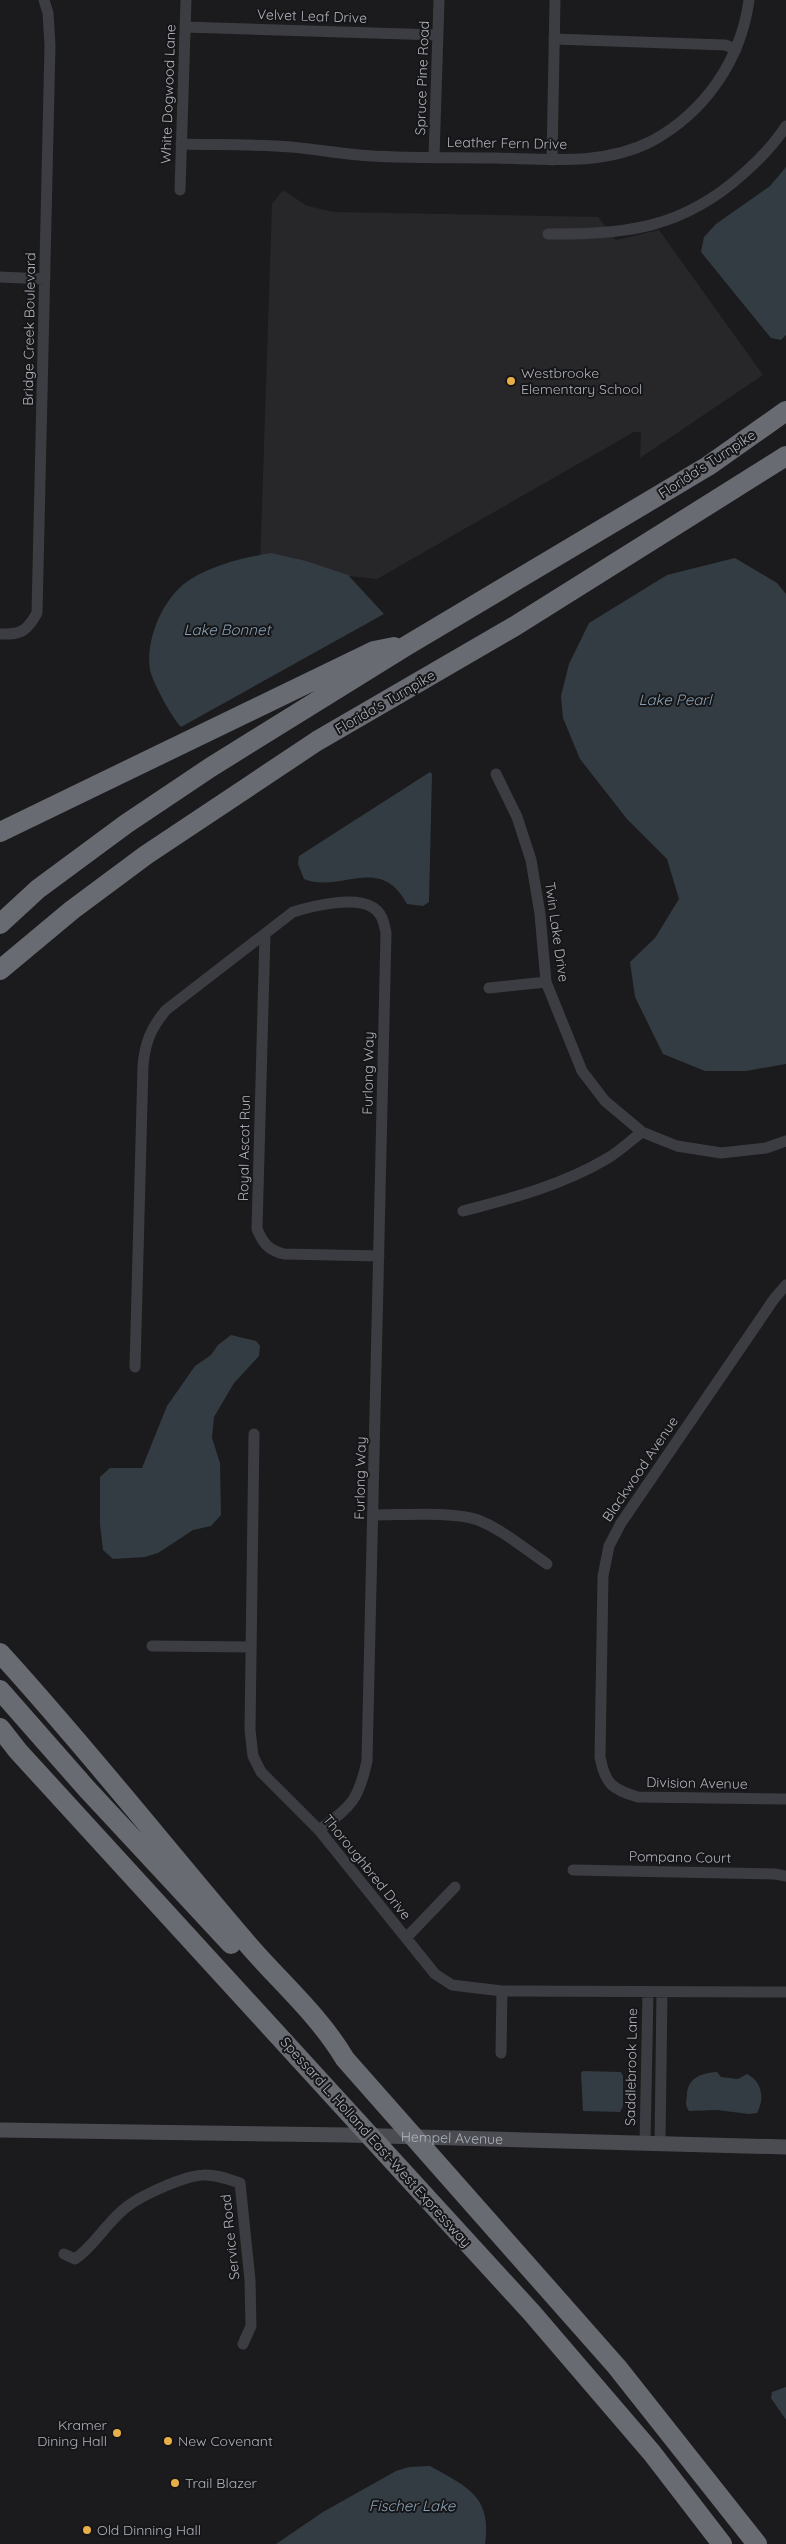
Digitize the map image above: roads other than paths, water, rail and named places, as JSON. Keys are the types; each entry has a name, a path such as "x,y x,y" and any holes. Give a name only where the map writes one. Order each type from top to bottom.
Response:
{"highway":[{"name":"Florida's Turnpike","path":"0,924 38,889 126,824 278,724 708,466 786,411"},
{"name":"Florida's Turnpike","path":"0,970 72,910 146,855 317,741 515,626 707,508 786,456"},
{"path":"0,832 374,651 406,646"},
{"path":"0,1653 112,1780 246,1942 333,2039 345,2059 617,2367 757,2544"},
{"path":"0,1690 86,1788 328,2049 345,2059"},
{"path":"0,1728 18,1751"},
{"path":"0,1739 18,1751"},
{"name":"Spessard L. Holland East-West Expressway","path":"18,1751 538,2320 652,2453 722,2544"}],"street":[{"name":"Bridge Creek Boulevard","path":"0,634 15,635 29,627 37,612 50,45 48,13 44,0"},
{"name":"White Dogwood Lane","path":"180,190 186,0"},
{"name":"Spruce Pine Road","path":"434,157 439,0"},
{"path":"552,160 555,0"},
{"name":"Leather Fern Drive","path":"182,144 291,147 360,156 552,160 600,158 651,141 704,100 724,75 736,49 749,0"},
{"name":"Velvet Leaf Drive","path":"185,27 438,35"},
{"path":"554,39 725,45 736,49"},
{"path":"548,234 589,235 622,231 675,220 720,194 764,155 786,126"},
{"path":"0,278 45,278"},
{"name":"Twin Lake Drive","path":"496,774 517,817 531,860 540,914 546,982 582,1071 605,1101 642,1132 677,1146 721,1152 766,1148 786,1141"},
{"name":"Furlong Way","path":"135,1367 145,1043 153,1026 166,1010 293,912 315,905 359,903 373,907 384,919 386,933 367,1761 360,1790 349,1808 319,1830"},
{"name":"Royal Ascot Run","path":"265,934 257,1229 263,1242 272,1251 278,1253 379,1256"},
{"path":"489,988 546,982"},
{"path":"463,1211 542,1190 583,1172 610,1157 642,1132"},
{"name":"Blackwood Avenue","path":"611,1786 603,1772 600,1757 603,1576 609,1546 626,1515 774,1299 786,1285"},
{"name":"Thoroughbred Drive","path":"254,1434 250,1730 253,1756 261,1772 319,1830 435,1974 452,1984 502,1991 786,1992"},
{"path":"374,1515 459,1516 477,1520 497,1530 547,1564"},
{"path":"152,1646 251,1647"},
{"name":"Division Avenue","path":"611,1786 638,1797 786,1799"},
{"name":"Pompano Court","path":"573,1870 775,1874 786,1876"},
{"path":"406,1938 455,1887"},
{"path":"501,2053 502,1991"},
{"name":"Saddlebrook Lane","path":"648,1992 652,2143"},
{"path":"652,2143 662,1993"},
{"name":"Hempel Avenue","path":"0,2130 347,2135 786,2147"},
{"name":"Service Road","path":"64,2254 75,2259 88,2251 124,2209 172,2183 203,2174 223,2177 240,2183 250,2280 250,2326 243,2344"}],"water":[{"path":"786,167 786,335 781,340 771,338 701,252 704,237 716,224 770,186"},
{"name":"Lake Bonnet","path":"271,553 306,561 348,575 384,614 181,727 163,699 150,670 150,645 158,619 172,596 191,579 210,569 230,562"},
{"name":"Lake Pearl","path":"735,558 777,583 786,594 786,1064 746,1071 705,1071 663,1054 635,997 630,962 655,938 679,899 667,859 627,819 580,759 563,718 561,696 569,664 589,623 667,575"},
{"path":"430,772 432,774 429,902 423,906 407,904 396,889 385,881 372,878 332,882 304,879 298,864 299,856"},
{"path":"231,1335 256,1341 260,1346 259,1356 234,1383 214,1417 212,1438 220,1463 221,1515 211,1526 193,1530 158,1553 145,1557 113,1559 103,1550 100,1525 100,1477 110,1468 142,1468 167,1406 195,1366 211,1355 218,1345"},
{"path":"583,2071 621,2072 623,2076 623,2106 620,2112 583,2111 581,2073"},
{"path":"717,2072 721,2077 738,2079 747,2074 756,2081 761,2091 761,2102 757,2113 749,2114 717,2110 689,2111 686,2106 686,2100 689,2085 700,2075"},
{"path":"786,2387 786,2420 771,2398 772,2392"},
{"name":"Fischer Lake","path":"430,2466 466,2487 474,2495 485,2515 485,2544 276,2544 323,2512 396,2471 409,2467"}],"place":[{"name":"Westbrooke Elementary School","path":"511,381"},
{"name":"Kramer Dining Hall","path":"117,2433"},
{"name":"New Covenant","path":"168,2441"},
{"name":"Trail Blazer","path":"175,2483"},
{"name":"Old Dinning Hall","path":"87,2530"}]}
